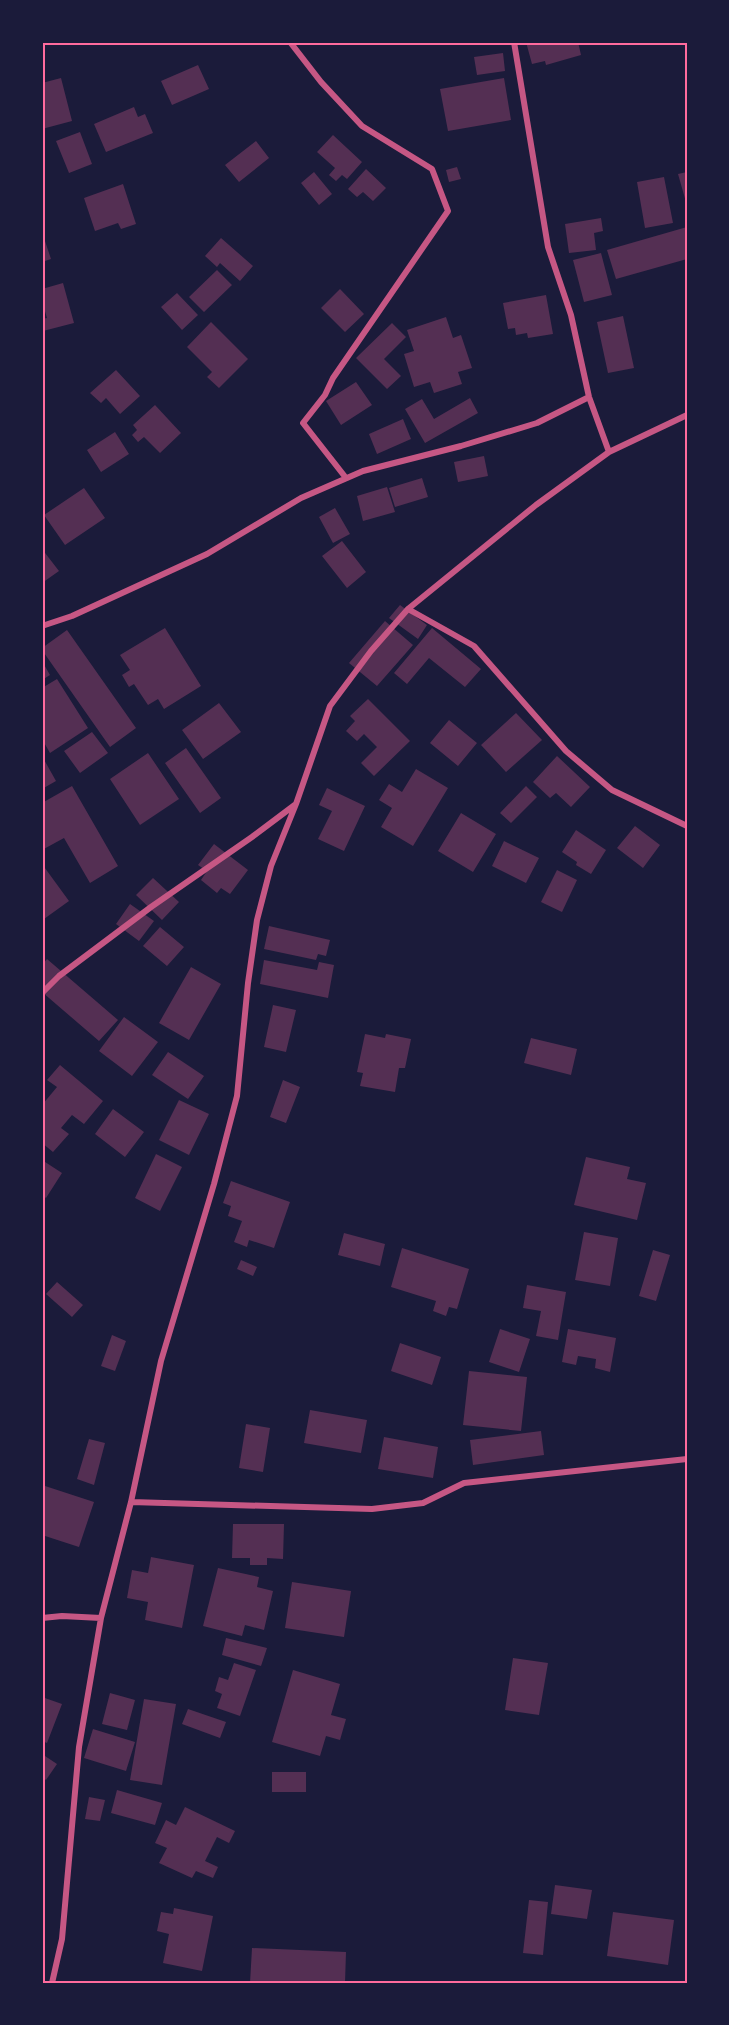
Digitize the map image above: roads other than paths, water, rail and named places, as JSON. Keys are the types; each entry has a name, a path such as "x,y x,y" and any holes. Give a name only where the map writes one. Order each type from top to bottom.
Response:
{"street":[{"path":"290,42 321,82 362,126 432,169 447,211 333,378 325,395 303,423 346,478"},
{"path":"513,42 548,247 571,315 589,397 609,452"},
{"path":"42,626 72,616 207,554 301,498 346,478 363,471 461,446 537,423 589,397"},
{"path":"52,1983 62,1939 79,1748 101,1618 132,1502 161,1361 214,1184 237,1096 248,983 257,920 271,866 296,804 330,706 371,651 408,609 536,505 609,452 687,415"},
{"path":"408,609 474,646 566,751 612,790 687,826"},
{"path":"42,993 58,976 296,804"},
{"path":"132,1502 372,1509 423,1503 464,1483 687,1459"},
{"path":"42,1618 62,1616 101,1618"}]}
